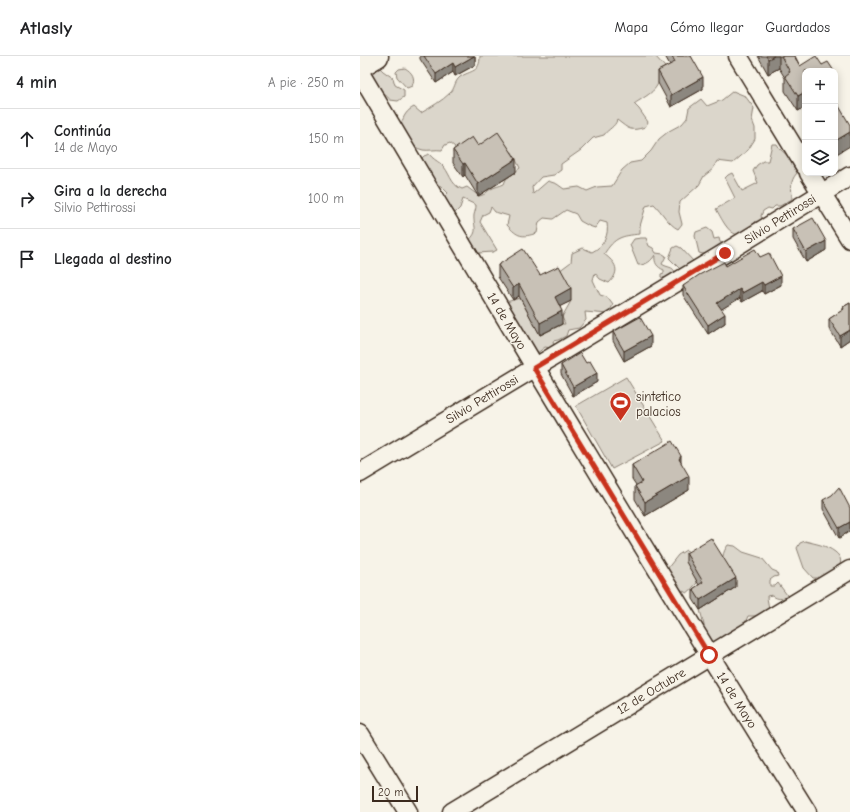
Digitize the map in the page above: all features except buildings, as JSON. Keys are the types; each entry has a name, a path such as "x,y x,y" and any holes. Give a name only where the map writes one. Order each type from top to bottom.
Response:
{"main road":[{"path":"360,66 376,56"}],"street":[{"path":"738,56 802,161"},
{"name":"14 de Mayo","path":"360,73 534,368 709,655 807,812"},
{"path":"812,176 850,239"},
{"name":"Silvio Pettirossi","path":"360,473 850,176"},
{"name":"12 de Octubre","path":"452,812 850,570"},
{"path":"360,734 408,812"}],"shaded area":[{"path":"480,56 655,56 665,67 659,73 658,84 652,92 634,104 648,122 645,127 630,129 617,120 604,135 593,138 581,150 561,164 561,170 554,175 541,177 532,187 533,194 548,181 557,184 564,189 579,187 587,191 597,187 612,186 622,170 630,163 641,161 651,151 659,139 669,131 682,124 687,118 689,108 701,99 707,106 722,100 733,91 745,96 754,108 752,120 755,128 755,139 748,150 733,163 717,161 713,169 704,176 699,185 680,202 679,212 682,224 678,229 668,221 654,204 646,206 640,226 640,234 619,238 608,248 604,254 616,267 615,275 609,283 600,279 595,273 593,280 600,295 607,297 613,305 608,314 585,312 586,320 579,328 568,330 566,336 553,341 554,345 551,348 545,347 536,354 506,302 520,298 540,335 562,324 565,324 562,317 571,301 559,271 571,262 572,253 583,248 592,252 600,247 605,240 607,223 600,221 595,228 580,221 576,214 566,210 553,219 544,218 539,222 537,233 524,236 517,234 507,225 509,216 495,212 491,207 489,212 483,215 480,222 497,250 493,252 478,253 468,241 472,238 475,232 474,215 476,205 463,199 460,208 455,213 451,207 445,204 443,198 448,193 441,186 434,184 421,159 429,154 444,167 452,181 458,187 462,189 467,187 479,196 492,188 504,184 506,179 520,168 512,152 455,158 453,152 455,147 450,143 445,145 442,150 418,149 411,144 406,137 401,124 409,110 414,107 421,113 447,96 452,91 460,77 477,68 480,61"},
{"path":"378,66 393,78 395,85 404,90 404,97 398,101 390,100 381,92 374,82 370,71"},
{"path":"405,68 410,71 414,80 412,86 407,88 397,77 396,72 399,69"},
{"path":"772,144 777,144 788,156 797,173 792,182 792,199 780,206 775,206 772,209 768,208 763,211 761,216 764,223 760,224 756,221 752,230 740,235 736,234 728,229 716,209 735,198 725,178 732,173 742,191 758,183 753,171 757,165 763,161 768,161"},
{"path":"707,228 712,232 714,239 719,238 720,242 725,245 709,257 707,253 699,253 695,236 696,232"},
{"path":"646,238 649,246 653,248 656,253 666,256 662,264 672,268 675,273 667,279 661,277 664,270 656,264 655,255 648,262 638,265 630,245 634,239"},
{"path":"677,246 681,248 694,262 681,270 669,258 673,248"},
{"name":"sintetico palacios","path":"626,377 665,441 612,469 576,406"},
{"path":"805,541 824,546 835,552 841,560 838,568 831,574 822,578 813,578 804,568 797,548 800,543"},
{"path":"728,545 735,546 743,552 762,558 772,570 777,572 778,576 770,580 770,586 775,586 778,583 787,595 785,598 781,599 772,595 767,596 769,611 759,616 748,616 745,623 722,645 707,642 700,610 736,587 726,572 723,562 723,556"},
{"path":"686,550 689,552 697,583 687,593 679,589 667,569 678,555"}],"place":[{"name":"sintetico palacios","path":"620,422"}],"route":[{"path":"709,655 534,368 725,253"}]}
